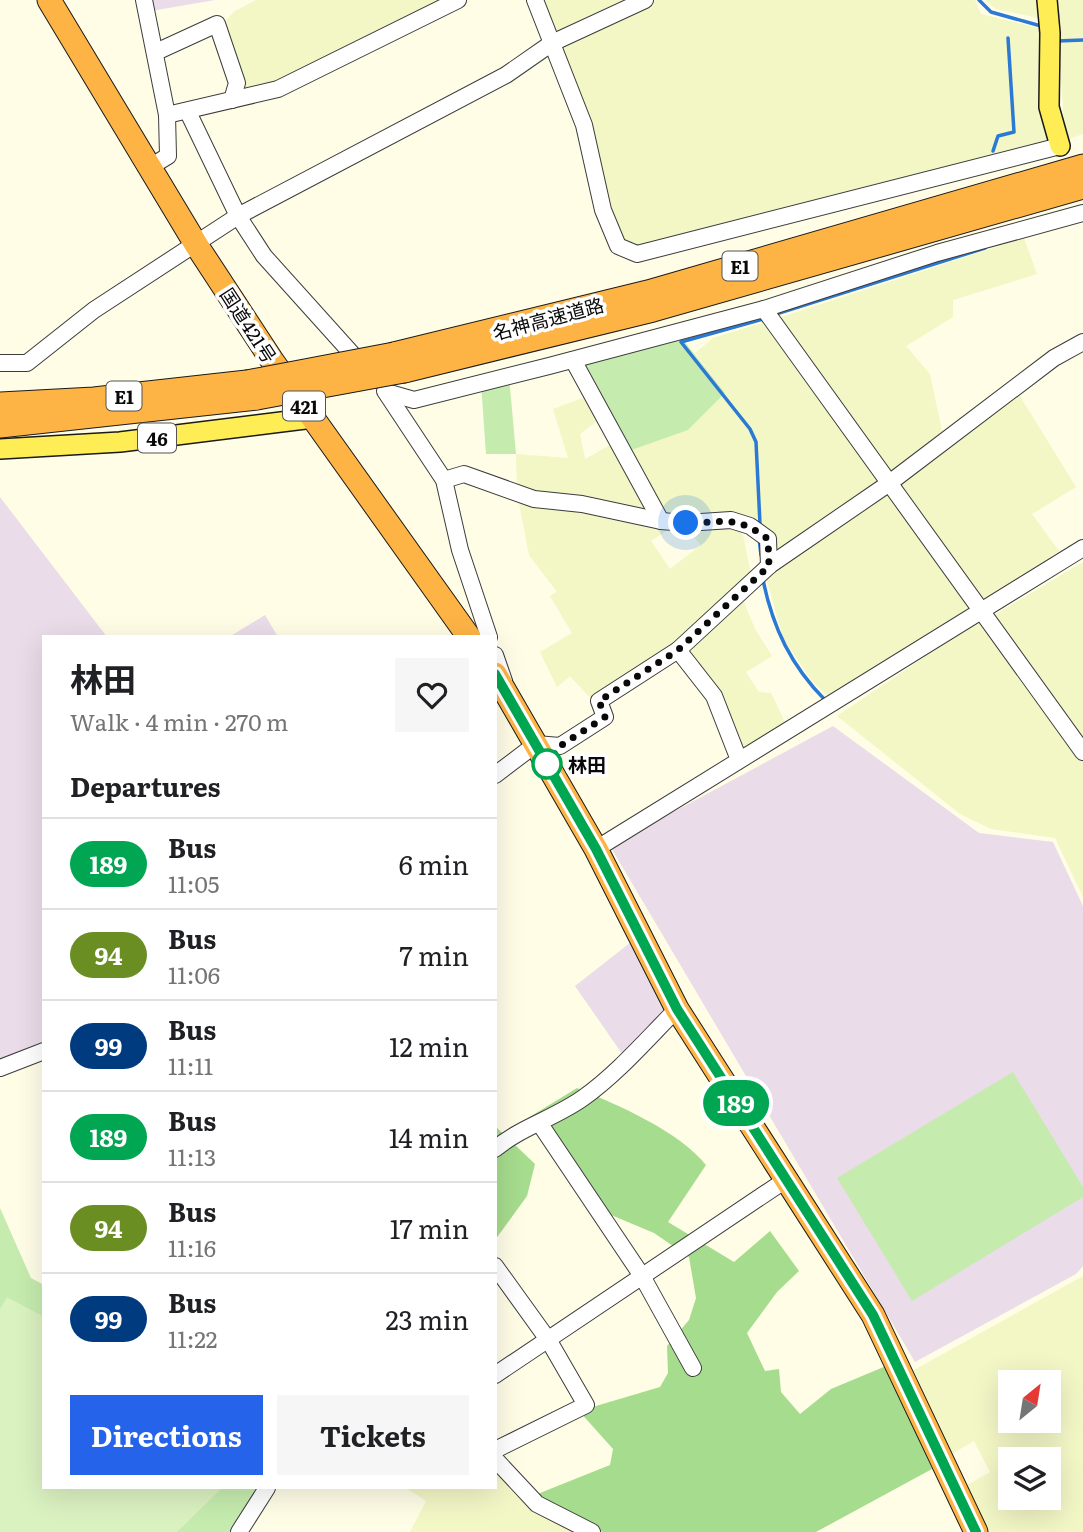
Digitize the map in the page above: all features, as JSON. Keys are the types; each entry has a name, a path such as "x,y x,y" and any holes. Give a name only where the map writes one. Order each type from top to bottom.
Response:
{"highway":[{"name":"国道421号","path":"49,0 197,246 313,418 468,635"},
{"name":"名神高速道路","path":"399,362 1083,166"},
{"name":"名神高速道路","path":"0,426 252,390 653,310 1082,200"},
{"name":"名神高速道路","path":"0,404 252,390"},
{"path":"501,682 596,849 677,1009 873,1315 976,1532"}],"main road":[{"path":"1047,0 1050,29 1049,107 1060,146"},
{"name":"46","path":"0,449 120,442 313,418"}],"street":[{"path":"144,0 167,115 168,156 150,167"},
{"path":"167,115 278,89 458,0"},
{"path":"535,0 584,125 603,210 618,246 637,254 1060,146"},
{"path":"0,363 27,363 94,310 197,246 237,216 506,75 552,43 645,0"},
{"path":"156,52 217,24 237,83 232,100"},
{"path":"188,112 237,216 264,256 386,392 444,480 460,550 488,635"},
{"path":"386,392 414,400 764,309 937,253 1082,200"},
{"path":"764,309 1083,752"},
{"path":"497,773 536,744 560,746 605,717 599,701 678,650 769,566 888,484 1054,358 1083,342"},
{"path":"573,360 661,521"},
{"path":"444,480 464,474 534,499 582,504 661,521 686,523 732,520 750,526 768,539 769,566"},
{"path":"596,849 1083,548"},
{"path":"678,650 714,696 738,760"},
{"path":"497,664 501,682"},
{"path":"497,1148 522,1130 540,1124 584,1097 677,1009"},
{"path":"0,1068 42,1052"},
{"path":"540,1124 642,1276 693,1367"},
{"path":"497,1374 787,1179"},
{"path":"497,1269 548,1340 586,1405 497,1449"},
{"path":"497,1462 537,1504 592,1532"},
{"path":"239,1532 266,1489"}],"shaded area":[{"path":"149,0 215,0 151,11"},
{"path":"0,497 105,635 42,635 42,1042 0,1059"},
{"path":"265,615 277,635 232,635"},
{"path":"833,726 979,833 1053,842 1083,906 1083,1266 1076,1274 915,1362 610,846"},
{"path":"635,939 670,1011 623,1055 575,986"}],"green space":[{"path":"256,0 443,0 276,86 238,96 226,29 227,19 235,11"},
{"path":"538,0 633,0 553,37"},
{"path":"656,0 975,0 981,14 1039,28 1043,107 1050,142 640,248 623,240 607,207 557,48"},
{"path":"985,0 1038,0 1038,18 996,9"},
{"path":"1056,0 1083,0 1083,134 1065,140"},
{"path":"1024,238 1037,274 953,300 953,317 906,346 930,374 943,436 890,474 778,318"},
{"path":"765,322 880,482 774,558 750,521 664,517 626,452 688,430 725,393 695,353 713,338"},
{"path":"677,332 725,393 688,430 626,452 573,360"},
{"path":"509,376 516,454 486,454 481,383"},
{"path":"1018,393 1076,487 1032,514 1059,551 982,604 897,484"},
{"path":"588,396 600,419 580,434 585,459 614,443 656,515 517,489 516,454 568,458 553,409"},
{"path":"886,491 973,607 831,699 812,681 783,638 766,577"},
{"path":"525,499 672,527 651,541 670,569 701,545 682,524 731,523 743,535 751,574 676,644 593,701 570,676 557,687 540,652 572,633 550,596 557,592 529,555 519,503"},
{"path":"1083,562 1083,743 991,617"},
{"path":"741,595 755,629 772,656 746,672 759,692 771,693 785,722 738,753 682,651"},
{"path":"981,619 1083,761 1083,897 1055,838 991,829 960,814 837,716"},
{"path":"1013,1072 1083,1187 1083,1197 912,1301 837,1178"},
{"path":"577,1088 664,1130 706,1165 668,1222 734,1262 770,1231 799,1271 777,1292 747,1333 765,1371 779,1369 781,1392 800,1414 831,1389 886,1366 932,1469 816,1532 603,1532 578,1524 535,1495 610,1465 613,1449 579,1411 660,1387 668,1373 667,1346 689,1320 696,1298 689,1257 654,1233 604,1212 575,1183 528,1118"},
{"path":"497,1128 535,1164 527,1196 497,1237"},
{"path":"0,1208 31,1278 42,1284 42,1489 259,1489 233,1532 0,1532"},
{"path":"1083,1276 1083,1532 988,1532 964,1487 990,1472 974,1441 950,1455 914,1370"},
{"path":"7,1297 42,1316 42,1489 221,1489 177,1532 0,1532 0,1309"},
{"path":"497,1471 577,1532 410,1532 426,1501 408,1489 497,1489"}],"waterway":[{"path":"979,0 991,12 1041,26"},
{"path":"993,151 998,136 1014,132 1008,38"},
{"path":"1057,41 1083,40"},
{"path":"776,314 985,248"},
{"path":"760,524 756,442 750,429 681,342 763,319"},
{"path":"759,538 761,555"},
{"path":"763,580 772,614 785,645 803,674 826,701"}],"bus line":[{"name":"189","path":"497,677 596,849 677,1009 873,1315 898,1362 976,1532"}],"place":[{"name":"林田","path":"547,764"}],"route":[{"path":"547,764 560,746 605,717 599,701 678,650 769,566 768,539 750,526 732,520 686,523"}]}
